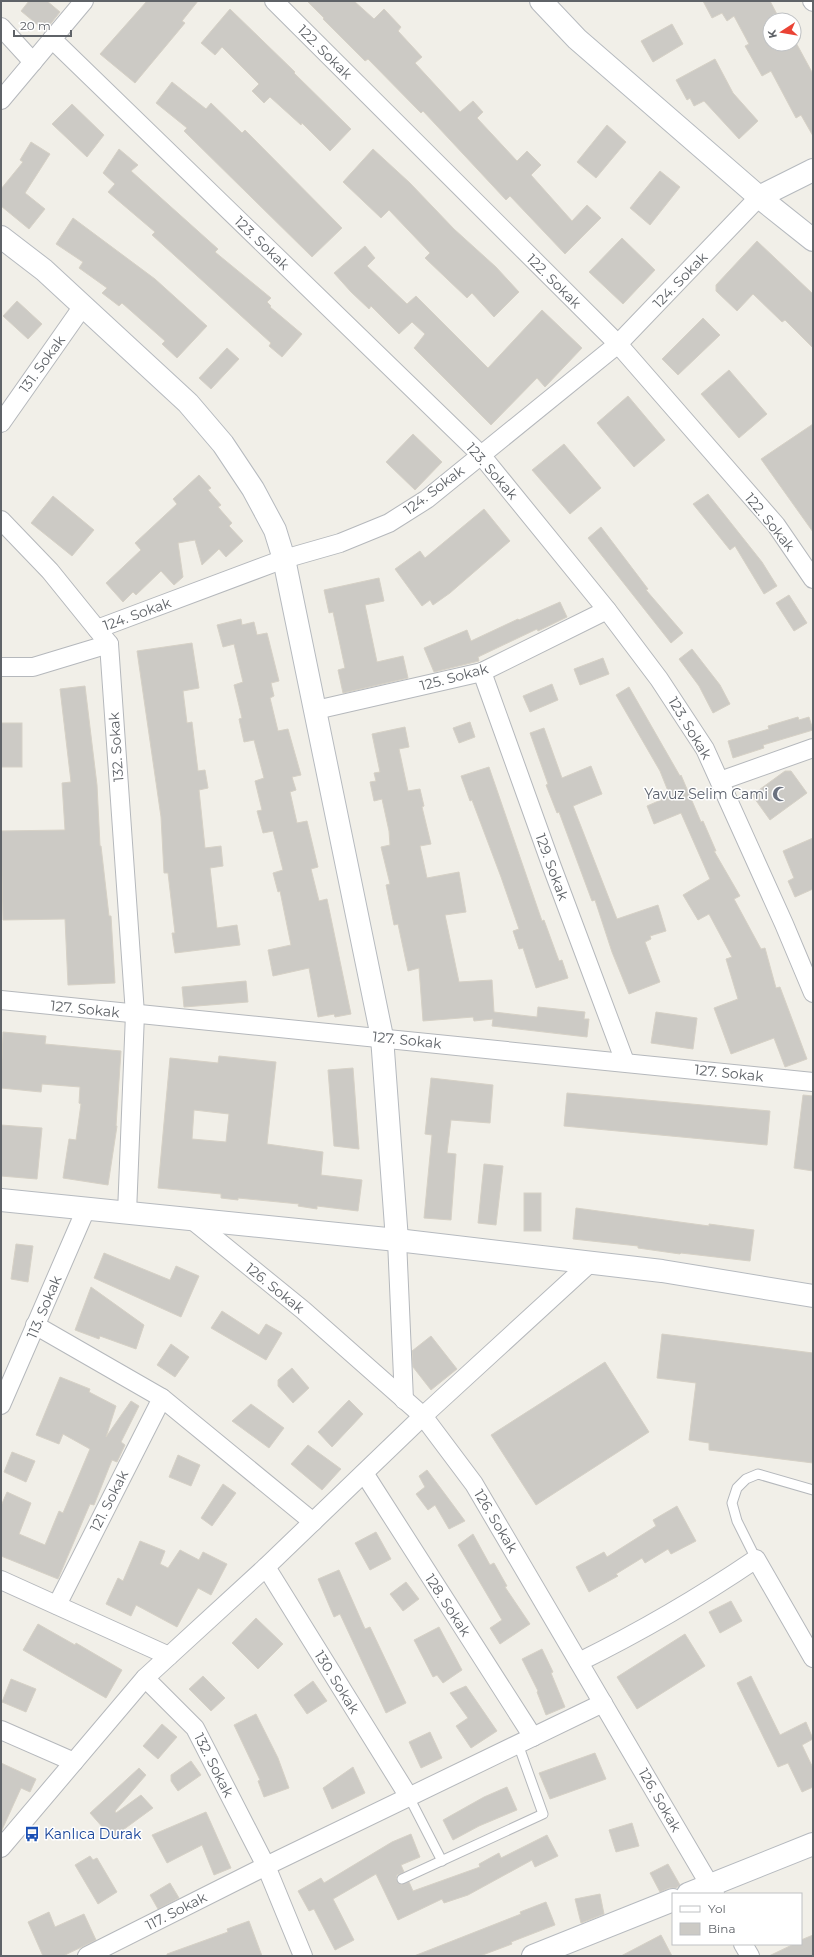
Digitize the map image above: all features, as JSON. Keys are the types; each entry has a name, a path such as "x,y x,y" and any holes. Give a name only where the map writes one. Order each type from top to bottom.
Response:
{"street":[{"path":"1,100 84,1"},
{"name":"122. Sokak","path":"274,1 618,344 776,525 813,579"},
{"path":"541,1 577,38 760,197 813,240"},
{"path":"1,27 33,62"},
{"name":"123. Sokak","path":"52,39 481,454 607,610 660,679 705,749 813,993"},
{"path":"760,197 813,170"},
{"name":"124. Sokak","path":"97,629 284,559 340,543 390,522 427,499 618,344 760,197"},
{"path":"1,237 44,270 188,402 223,444 253,489 275,530 284,559 316,710 382,1037 397,1240 404,1400"},
{"name":"131. Sokak","path":"1,422 84,306"},
{"path":"1,520 50,571 109,644 33,667 1,667"},
{"name":"125. Sokak","path":"316,710 482,672 607,610"},
{"name":"132. Sokak","path":"109,644 135,1014 127,1213"},
{"name":"129. Sokak","path":"482,672 552,867 625,1062"},
{"path":"720,781 813,748"},
{"name":"127. Sokak","path":"1,1000 382,1037 813,1082"},
{"path":"1,1200 397,1240 662,1270 813,1296"},
{"name":"113. Sokak","path":"1,1405 86,1208"},
{"name":"126. Sokak","path":"191,1219 303,1310 423,1416 474,1484 712,1890"},
{"path":"1,1848 145,1678 266,1567 423,1416 591,1262"},
{"path":"35,1325 162,1398 313,1522"},
{"name":"121. Sokak","path":"57,1605 162,1398"},
{"name":"128. Sokak","path":"364,1473 526,1740"},
{"path":"579,1662 638,1631 729,1577 756,1559 813,1658"},
{"name":"130. Sokak","path":"266,1567 409,1797"},
{"path":"1,1580 169,1656"},
{"name":"132. Sokak","path":"145,1678 195,1728 266,1866 303,1956"},
{"name":"117. Sokak","path":"87,1956 266,1866 603,1703"},
{"path":"1,1730 74,1762"},
{"path":"694,1893 712,1890 813,1844"},
{"path":"533,1956 559,1951 672,1900"},
{"path":"744,1945 750,1956"}],"lane":[{"path":"756,1559 737,1521 732,1502 737,1488 746,1479 758,1474 813,1490"},
{"path":"402,1879 543,1814 526,1740"},
{"path":"409,1797 442,1861"}],"building":[{"path":"29,1 47,1 60,12 45,31 21,11"},
{"path":"147,1 198,1 182,21 185,23 135,83 100,54"},
{"path":"307,1 354,1 374,19 384,9 401,27 398,31 422,57 415,63 460,112 473,101 483,112 477,118 517,161 527,151 541,165 531,175 572,221 587,205 601,218 565,254 510,196 506,200 423,111 421,113 368,59 365,61"},
{"path":"703,1 770,1 776,12 762,12 762,52 801,52 813,74 813,136 801,115 796,118 771,71 762,76 745,46 749,44 734,16 727,21 722,13 712,18"},
{"path":"230,9 351,129 330,151 302,123 301,125 270,97 264,103 252,91 259,84 222,47 215,55 201,43"},
{"path":"672,24 683,44 653,62 641,41"},
{"path":"715,59 733,93 758,121 739,139 704,101 694,106 690,98 687,100 676,80"},
{"path":"172,82 206,109 211,103 242,133 245,130 342,228 312,257 184,131 187,128 156,103"},
{"path":"72,104 104,135 87,157 52,124"},
{"path":"607,125 626,142 596,178 577,162"},
{"path":"31,142 50,154 25,193 45,209 29,229 1,206 1,189 23,162 20,160"},
{"path":"119,149 138,165 131,171 218,249 215,252 271,298 267,302 271,306 270,307 302,334 282,357 269,346 271,343 152,235 155,232 108,192 115,184 103,173"},
{"path":"373,149 410,183 454,229 496,267 519,292 494,317 472,293 467,298 425,258 430,253 389,210 381,218 343,182"},
{"path":"660,171 680,187 650,225 630,208"},
{"path":"73,218 155,279 207,326 177,358 162,344 165,341 122,303 119,306 102,293 107,288 79,268 83,262 56,244"},
{"path":"622,238 655,270 623,304 589,272"},
{"path":"757,241 813,294 813,348 785,320 782,322 753,294 737,311 716,291 716,285"},
{"path":"365,246 375,258 367,266 407,304 416,296 488,368 542,310 582,348 545,387 537,378 491,425 414,348 425,334 412,322 399,334 371,306 369,309 334,273"},
{"path":"17,301 42,324 28,339 3,316"},
{"path":"703,318 720,335 678,375 662,359"},
{"path":"227,348 239,359 211,389 199,378"},
{"path":"729,370 767,414 739,438 701,394"},
{"path":"628,396 665,440 634,467 597,423"},
{"path":"813,424 813,532 761,459"},
{"path":"413,434 442,462 415,490 386,462"},
{"path":"564,444 601,488 570,514 532,470"},
{"path":"199,475 211,488 208,490 221,505 218,507 232,523 229,526 243,541 226,557 219,549 202,565 195,540 178,543 183,577 174,585 161,571 136,595 133,592 123,602 106,583 141,550 135,543 177,504 173,499"},
{"path":"708,494 762,562 777,586 764,594 735,546 730,550 693,504"},
{"path":"53,496 94,530 72,556 31,523"},
{"path":"484,509 510,541 450,593 433,605 430,600 422,606 395,569 420,551 425,558"},
{"path":"601,527 648,589 646,590 683,633 671,643 588,538"},
{"path":"379,578 384,601 365,605 377,662 403,656 408,678 343,693 338,670 345,668 333,612 329,613 324,590"},
{"path":"789,595 807,623 794,631 776,603"},
{"path":"560,602 567,617 538,631 537,629 478,657 479,661 434,672 424,648 467,630 471,641 518,619 519,620"},
{"path":"241,619 242,625 254,622 257,635 267,633 279,681 271,683 274,696 270,698 278,731 288,729 301,775 292,777 296,790 290,792 297,823 307,821 318,867 311,869 319,901 327,899 351,1014 335,1017 334,1014 318,1017 309,968 273,976 268,950 291,945 280,891 278,892 273,873 283,870 273,831 263,833 257,811 262,810 255,781 264,778 254,740 244,742 239,719 242,718 234,685 243,682 234,644 223,647 217,625"},
{"path":"192,643 199,688 183,691 187,723 192,722 198,771 205,770 208,788 199,790 205,848 221,846 223,866 210,868 217,928 237,925 240,945 175,953 172,933 175,933 168,873 164,873 161,817 137,651"},
{"path":"692,649 720,685 730,704 713,713 699,686 679,659"},
{"path":"603,658 609,674 580,685 574,669"},
{"path":"552,684 558,700 530,712 523,696"},
{"path":"85,686 97,785 100,846 109,916 111,916 115,983 68,985 65,919 3,920 1,831 65,830 62,783 71,782 60,689"},
{"path":"629,687 680,776 681,775 701,822 703,821 716,851 714,851 740,896 734,899 761,949 765,948 776,988 780,987 807,1059 785,1067 774,1038 731,1054 714,1008 738,999 726,959 732,957 709,914 698,920 683,895 710,879 681,813 654,824 647,806 670,796 660,771 616,695"},
{"path":"798,717 799,720 809,717 813,730 763,745 764,748 733,758 728,741 769,729 768,726"},
{"path":"470,722 475,737 459,743 453,728"},
{"path":"1,723 22,723 22,767 1,767"},
{"path":"405,727 409,747 399,749 408,791 420,789 424,806 422,807 431,844 420,846 427,878 459,872 466,912 445,915 459,982 492,980 494,1012 537,1017 538,1007 585,1012 584,1019 589,1019 587,1037 492,1026 493,1019 474,1021 473,1017 423,1021 419,968 408,971 398,924 394,925 386,885 390,884 381,847 390,845 389,831 382,799 374,801 370,782 376,781 374,773 380,772 372,734"},
{"path":"544,728 562,778 591,766 602,794 573,806 617,919 658,905 666,931 650,936 651,939 645,942 660,982 629,994 612,952 595,900 592,901 559,812 557,813 546,785 548,784 530,733"},
{"path":"489,767 542,921 544,920 559,961 562,960 568,978 536,988 523,948 519,949 513,931 519,929 501,877 472,800 470,801 461,776"},
{"name":"Yavuz Selim Cami","path":"785,771 791,771 807,793 770,820 752,795"},
{"path":"813,838 813,889 795,897 788,881 794,878 783,851"},
{"path":"246,981 248,1002 184,1007 182,987"},
{"path":"656,1012 697,1018 693,1049 651,1043"},
{"path":"3,1032 46,1036 45,1044 121,1051 117,1126 108,1185 63,1178 69,1139 76,1140 81,1104 79,1103 80,1087 42,1084 41,1092 1,1088"},
{"path":"219,1056 276,1062 267,1144 323,1152 321,1175 362,1180 358,1211 317,1206 317,1209 298,1206 299,1204 238,1198 238,1200 221,1198 221,1194 158,1188 170,1058 218,1063","holes":["194,1110 229,1114 226,1142 192,1139"]},
{"path":"353,1068 359,1149 334,1146 328,1070"},
{"path":"431,1078 493,1085 490,1123 451,1120 447,1153 456,1154 451,1220 424,1218 432,1135 425,1134"},
{"path":"567,1093 770,1111 767,1145 564,1126"},
{"path":"803,1095 813,1096 813,1171 794,1168"},
{"path":"1,1125 42,1128 37,1179 1,1176"},
{"path":"484,1164 503,1166 496,1225 478,1223"},
{"path":"524,1193 541,1193 541,1231 524,1231"},
{"path":"576,1208 709,1226 709,1224 754,1230 750,1261 680,1254 638,1248 638,1246 573,1239"},
{"path":"16,1244 33,1246 28,1282 11,1279"},
{"path":"104,1253 170,1280 176,1266 199,1276 181,1317 94,1278"},
{"path":"91,1287 144,1325 136,1349 100,1336 99,1339 75,1330"},
{"path":"222,1311 259,1335 266,1324 282,1333 266,1360 211,1328"},
{"path":"662,1334 813,1353 813,1463 709,1450 709,1443 689,1440 696,1383 657,1378"},
{"path":"431,1336 457,1369 431,1390 413,1367 412,1351"},
{"path":"171,1344 189,1357 175,1377 157,1365"},
{"path":"605,1362 649,1432 536,1505 491,1435"},
{"path":"292,1368 309,1388 293,1403 278,1386 278,1380"},
{"path":"60,1377 90,1389 89,1392 116,1406 106,1437 131,1401 139,1406 121,1442 125,1445 117,1462 112,1460 94,1505 90,1504 58,1579 1,1556 1,1506 7,1492 31,1503 19,1534 45,1545 59,1511 63,1513 90,1449 63,1434 59,1444 36,1435"},
{"path":"349,1400 363,1414 332,1447 318,1432"},
{"path":"251,1404 284,1428 269,1448 232,1421"},
{"path":"308,1445 341,1469 322,1490 291,1464"},
{"path":"12,1452 35,1461 26,1482 4,1472"},
{"path":"178,1455 200,1465 191,1486 169,1477"},
{"path":"427,1470 465,1521 449,1529 435,1505 428,1510 416,1494 425,1487 419,1476"},
{"path":"223,1484 236,1493 212,1526 201,1518"},
{"path":"677,1506 696,1541 671,1554 668,1549 645,1563 642,1558 616,1574 618,1576 589,1592 576,1567 604,1552 607,1557 656,1526 653,1520"},
{"path":"376,1532 391,1559 370,1570 355,1543"},
{"path":"473,1534 490,1565 494,1563 507,1586 505,1587 530,1624 500,1644 490,1628 502,1620 458,1545"},
{"path":"140,1541 165,1551 160,1564 168,1568 180,1550 199,1560 203,1552 227,1564 211,1595 198,1588 177,1627 136,1605 131,1616 106,1604 118,1578 123,1581"},
{"path":"339,1570 365,1629 370,1627 406,1703 386,1713 340,1614 334,1617 318,1579"},
{"path":"406,1582 419,1599 403,1611 390,1594"},
{"path":"731,1601 742,1621 720,1633 709,1612"},
{"path":"256,1618 283,1644 258,1669 232,1643"},
{"path":"38,1624 75,1645 76,1643 122,1670 106,1698 23,1650"},
{"path":"439,1627 462,1670 443,1683 437,1675 433,1677 414,1640"},
{"path":"685,1634 705,1666 637,1709 617,1677"},
{"path":"542,1649 553,1672 551,1673 565,1707 546,1715 537,1692 538,1691 522,1659"},
{"path":"203,1676 225,1698 211,1711 189,1689"},
{"path":"751,1676 780,1735 806,1722 813,1739 802,1745 813,1768 813,1787 802,1792 788,1763 778,1767 737,1683"},
{"path":"11,1679 36,1689 26,1712 2,1702"},
{"path":"313,1681 327,1701 307,1714 294,1695"},
{"path":"466,1686 497,1731 471,1748 456,1726 468,1718 450,1693"},
{"path":"256,1714 278,1758 289,1788 264,1797 258,1781 260,1780 234,1725"},
{"path":"162,1724 177,1737 158,1759 143,1746"},
{"path":"430,1732 442,1758 421,1768 409,1742"},
{"path":"595,1753 606,1779 550,1799 539,1773"},
{"path":"191,1761 201,1775 178,1791 171,1781 171,1775"},
{"path":"1,1763 36,1779 30,1792 21,1788 1,1832"},
{"path":"353,1767 365,1793 332,1809 323,1788"},
{"path":"139,1768 146,1775 115,1811 116,1813 141,1795 153,1808 112,1838 90,1813"},
{"path":"507,1787 517,1810 479,1826 453,1840 443,1820 484,1797"},
{"path":"206,1812 231,1868 214,1875 202,1845 167,1863 152,1835"},
{"path":"632,1823 639,1846 616,1852 609,1830"},
{"path":"411,1834 420,1857 401,1865 404,1872 397,1875 396,1879 401,1885 409,1882 413,1891 480,1867 479,1864 499,1853 501,1858 547,1835 558,1856 535,1867 532,1860 468,1895 444,1903 442,1899 398,1920 376,1874 333,1899 354,1940 335,1950 314,1909 309,1911 298,1891 321,1878 324,1883 392,1842"},
{"path":"90,1856 93,1860 97,1858 117,1892 98,1904 75,1865"},
{"path":"668,1864 680,1885 676,1888 669,1888 660,1892 650,1873"},
{"path":"170,1883 179,1898 158,1909 150,1895"},
{"path":"600,1894 604,1914 581,1923 575,1899"},
{"path":"546,1902 555,1925 511,1942 512,1944 480,1956 414,1956 521,1914 520,1912"},
{"path":"49,1912 55,1927 84,1914 96,1940 63,1956 43,1956 28,1922"},
{"path":"249,1921 262,1956 167,1956 167,1954 228,1932 227,1929"},
{"path":"661,1935 672,1956 621,1956"},
{"path":"813,1935 813,1956 769,1956 792,1945 802,1945 802,1940"}],"place":[{"name":"Yavuz Selim Cami","path":"780,794"},
{"name":"Kanlıca Durak","path":"32,1834"}]}
